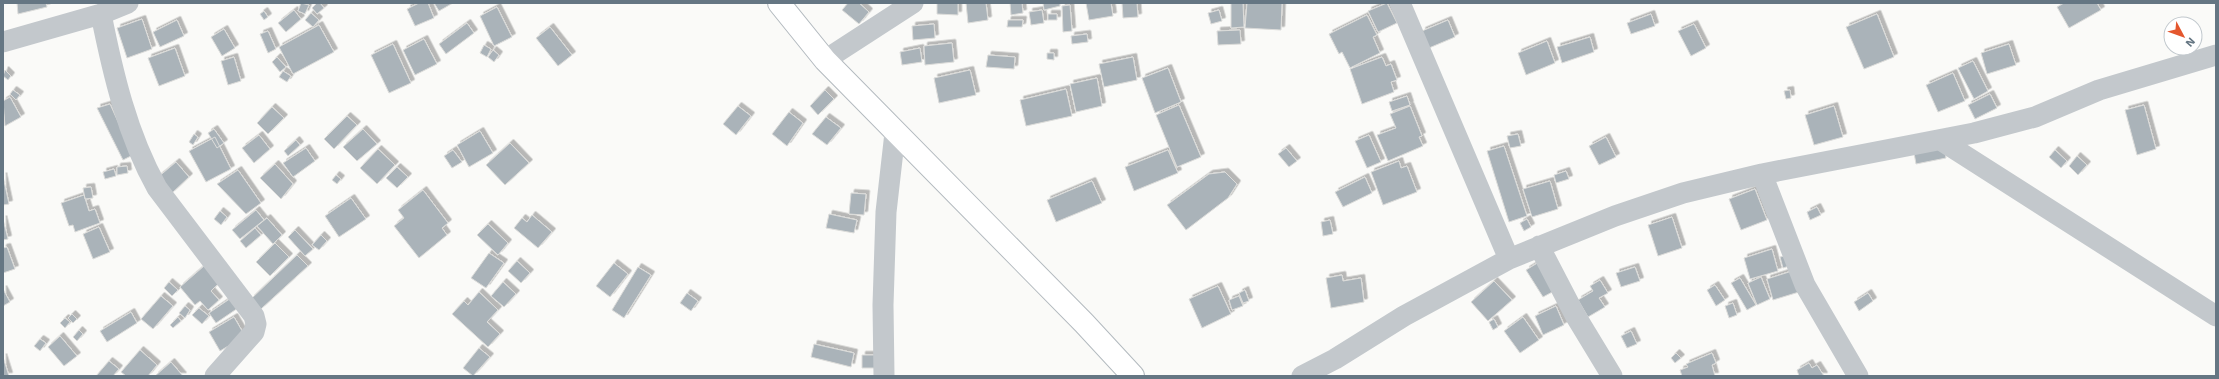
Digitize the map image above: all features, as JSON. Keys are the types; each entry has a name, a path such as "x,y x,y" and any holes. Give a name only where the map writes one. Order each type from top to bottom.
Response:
{"street":[{"path":"3,42 100,14 128,3"},
{"path":"779,3 826,60 895,133 1084,323 1133,376"},
{"path":"826,60 913,3"},
{"path":"1400,3 1509,259"},
{"path":"100,14 112,70 128,122 144,165 156,188 254,316 256,324 254,332 215,376"},
{"path":"1302,376 1335,359 1404,316 1509,259 1615,216 1683,193 1762,174 1942,141 2035,117 2106,88 2216,55"},
{"path":"884,376 883,305 886,212 895,133"},
{"path":"1942,141 2216,316"},
{"path":"1762,174 1805,285 1858,376"},
{"path":"1540,246 1575,315 1612,376"}],"building":[{"path":"17,3 46,3 47,7 18,14"},
{"path":"301,3 309,5 305,14 298,11"},
{"path":"317,3 320,3 324,8 317,14 312,8"},
{"path":"419,3 428,3 434,18 415,26 407,9"},
{"path":"434,3 453,3 439,11"},
{"path":"848,3 859,3 869,12 859,24 842,10"},
{"path":"937,3 958,3 958,15 937,14"},
{"path":"966,3 986,3 988,20 968,23"},
{"path":"1010,3 1022,3 1023,13 1011,15"},
{"path":"1043,3 1060,3 1060,6 1044,10"},
{"path":"1086,3 1111,3 1113,16 1089,20"},
{"path":"1122,3 1137,3 1138,17 1123,18"},
{"path":"1231,3 1243,3 1244,27 1231,28"},
{"path":"1247,3 1282,3 1281,30 1245,28"},
{"path":"1387,3 1397,23 1378,32 1368,11"},
{"path":"2064,3 2097,3 2101,10 2069,28 2057,7"},
{"path":"1070,5 1072,31 1063,32 1062,6"},
{"path":"497,7 512,37 494,46 480,16"},
{"path":"294,10 301,19 286,32 278,23"},
{"path":"1042,10 1044,23 1031,25 1029,12"},
{"path":"1219,10 1222,21 1211,24 1208,13"},
{"path":"264,11 268,17 264,20 260,14"},
{"path":"311,13 319,20 313,27 305,20"},
{"path":"1048,14 1057,14 1057,20 1048,20"},
{"path":"1651,14 1655,26 1631,34 1627,23"},
{"path":"1877,14 1894,57 1864,69 1846,27"},
{"path":"1367,15 1377,35 1373,37 1380,53 1350,68 1342,52 1339,54 1329,34"},
{"path":"142,19 152,49 127,58 117,28"},
{"path":"177,20 184,36 160,47 153,32"},
{"path":"1008,20 1023,20 1022,27 1007,27"},
{"path":"1448,20 1455,37 1429,48 1422,31"},
{"path":"467,23 474,33 446,54 439,44"},
{"path":"934,24 935,38 913,40 912,26"},
{"path":"1694,24 1706,48 1691,56 1678,31"},
{"path":"319,25 334,52 293,74 279,47"},
{"path":"550,27 572,55 558,66 536,38"},
{"path":"224,29 235,48 222,56 211,37"},
{"path":"1240,30 1241,44 1218,45 1217,31"},
{"path":"268,31 276,49 268,53 260,34"},
{"path":"1087,34 1088,42 1072,44 1071,36"},
{"path":"1590,37 1594,52 1562,63 1557,47"},
{"path":"424,39 437,64 415,75 403,50"},
{"path":"1547,41 1555,63 1526,75 1518,53"},
{"path":"952,43 954,62 925,65 924,46"},
{"path":"393,44 411,83 389,93 371,55"},
{"path":"2009,44 2016,65 1987,74 1981,53"},
{"path":"484,45 491,49 487,57 480,53"},
{"path":"175,48 185,76 159,86 148,58"},
{"path":"920,48 922,62 902,65 900,52"},
{"path":"493,50 499,55 494,62 488,57"},
{"path":"1047,53 1054,53 1054,60 1047,59"},
{"path":"988,55 1015,57 1014,69 986,67"},
{"path":"234,57 241,81 228,85 221,61"},
{"path":"277,57 286,67 280,72 272,62"},
{"path":"1133,57 1137,80 1104,87 1099,64"},
{"path":"1382,57 1386,66 1391,64 1397,80 1391,82 1394,92 1362,104 1350,69"},
{"path":"1973,61 1988,91 1974,99 1958,68"},
{"path":"1168,68 1181,102 1155,113 1142,78"},
{"path":"5,70 11,76 8,80 3,76"},
{"path":"970,70 976,95 939,103 934,78"},
{"path":"283,71 291,76 287,82 279,77"},
{"path":"1953,73 1965,101 1938,112 1926,85"},
{"path":"1097,78 1102,106 1076,112 1070,84"},
{"path":"1066,89 1072,116 1026,126 1020,100"},
{"path":"13,90 20,95 16,100 10,94"},
{"path":"825,90 834,99 818,115 810,106"},
{"path":"1790,90 1791,98 1786,99 1784,91"},
{"path":"1990,94 1997,108 1975,119 1968,105"},
{"path":"1407,96 1410,105 1392,111 1389,102"},
{"path":"10,97 21,117 5,126 3,101"},
{"path":"110,104 133,155 123,160 97,108"},
{"path":"1179,105 1201,157 1177,167 1156,115"},
{"path":"2144,105 2156,149 2137,155 2125,110"},
{"path":"738,106 751,116 736,135 723,124"},
{"path":"1410,106 1422,136 1419,137 1423,146 1388,161 1377,135 1396,128 1390,114"},
{"path":"1834,106 1843,137 1814,145 1805,115"},
{"path":"272,107 284,118 268,134 257,123"},
{"path":"789,112 803,123 787,146 772,134"},
{"path":"347,116 357,125 334,149 324,139"},
{"path":"826,117 841,128 827,145 812,134"},
{"path":"214,129 224,143 217,148 208,133"},
{"path":"363,129 377,144 357,161 343,147"},
{"path":"480,131 493,153 469,167 457,145"},
{"path":"194,134 198,137 193,145 189,142"},
{"path":"1518,134 1521,146 1510,148 1507,136"},
{"path":"259,135 270,149 254,163 242,148"},
{"path":"1369,135 1381,162 1367,168 1355,141"},
{"path":"215,137 231,169 206,182 189,151"},
{"path":"1606,137 1616,157 1599,165 1589,146"},
{"path":"296,140 300,145 288,156 284,151"},
{"path":"510,143 529,163 505,185 486,165"},
{"path":"1504,146 1527,216 1509,222 1487,151"},
{"path":"1944,147 1946,158 1916,164 1914,153"},
{"path":"306,148 315,161 293,177 283,163"},
{"path":"1286,148 1297,161 1289,167 1278,154"},
{"path":"378,149 395,165 377,184 360,168"},
{"path":"453,150 462,162 452,168 444,156"},
{"path":"1168,150 1178,173 1134,191 1125,167"},
{"path":"2055,150 2067,161 2061,168 2049,157"},
{"path":"2077,156 2087,165 2078,175 2069,166"},
{"path":"1399,161 1401,168 1407,166 1417,192 1383,205 1371,172"},
{"path":"176,162 189,177 171,194 157,178"},
{"path":"275,164 293,184 281,199 260,178"},
{"path":"127,166 128,173 117,175 117,167"},
{"path":"397,167 408,177 397,188 386,178"},
{"path":"114,169 116,176 105,179 103,172"},
{"path":"238,170 261,203 246,214 217,184"},
{"path":"1566,171 1569,179 1556,183 1554,175"},
{"path":"1225,172 1237,184 1228,198 1186,230 1167,205 1209,174"},
{"path":"336,175 341,179 337,184 332,180"},
{"path":"3,176 9,204 3,205"},
{"path":"1365,177 1372,193 1343,207 1335,192"},
{"path":"1092,181 1102,203 1056,222 1047,200"},
{"path":"1550,181 1558,209 1532,217 1523,189"},
{"path":"91,187 93,198 85,199 83,188"},
{"path":"1755,189 1767,220 1741,230 1729,199"},
{"path":"423,190 448,223 442,228 447,235 419,258 394,226 404,218 398,210"},
{"path":"851,193 866,194 864,215 849,214"},
{"path":"84,195 89,211 95,209 100,223 75,232 73,225 69,226 61,203"},
{"path":"351,198 366,219 339,237 325,216"},
{"path":"1817,207 1821,215 1810,220 1807,212"},
{"path":"256,210 264,220 240,239 232,230"},
{"path":"220,211 227,217 221,225 214,219"},
{"path":"829,214 857,220 854,233 826,228"},
{"path":"532,215 552,232 538,248 514,228 522,218 527,222"},
{"path":"1672,217 1682,248 1658,256 1648,225"},
{"path":"267,218 282,235 273,244 257,226"},
{"path":"3,219 8,239 3,240"},
{"path":"1527,219 1531,227 1524,231 1520,223"},
{"path":"1330,220 1333,234 1323,236 1321,222"},
{"path":"488,224 508,243 498,255 477,235"},
{"path":"99,227 110,252 93,259 83,234"},
{"path":"255,228 261,235 246,248 240,241"},
{"path":"295,230 313,249 305,256 288,237"},
{"path":"321,235 327,241 319,250 312,245"},
{"path":"275,243 289,257 270,276 256,262"},
{"path":"7,247 15,269 3,273 3,248"},
{"path":"1772,249 1778,271 1750,279 1744,258"},
{"path":"489,253 504,263 486,288 471,278"},
{"path":"297,255 308,266 261,309 251,299"},
{"path":"1789,255 1792,265 1783,268 1780,257"},
{"path":"517,261 530,273 521,283 508,271"},
{"path":"1539,262 1556,290 1543,297 1526,270"},
{"path":"614,263 628,274 610,297 596,286"},
{"path":"204,266 219,283 211,291 219,300 208,310 200,301 195,305 180,287"},
{"path":"638,267 651,275 624,318 612,310"},
{"path":"1635,267 1640,281 1621,287 1616,273"},
{"path":"1792,271 1799,292 1773,300 1767,279"},
{"path":"1342,275 1343,281 1361,278 1364,302 1331,308 1326,278"},
{"path":"1761,277 1770,299 1757,305 1748,283"},
{"path":"1740,278 1756,305 1747,310 1731,283"},
{"path":"1600,280 1608,293 1599,298 1605,307 1588,317 1578,300 1593,291 1590,286"},
{"path":"1494,281 1512,300 1488,321 1471,302"},
{"path":"169,282 178,290 172,296 164,288"},
{"path":"503,282 516,294 504,307 491,296"},
{"path":"1715,285 1725,300 1716,306 1707,290"},
{"path":"1218,286 1231,314 1202,328 1189,299"},
{"path":"3,289 10,302 3,306"},
{"path":"1245,290 1249,301 1243,303 1239,293"},
{"path":"479,292 498,310 487,322 500,334 488,347 452,314 464,301 468,305"},
{"path":"687,293 698,301 691,311 680,303"},
{"path":"1868,293 1873,301 1859,311 1854,302"},
{"path":"161,296 173,306 153,329 141,319"},
{"path":"1239,296 1243,306 1232,310 1229,300"},
{"path":"231,298 238,308 216,323 209,313"},
{"path":"1733,303 1737,315 1729,318 1725,306"},
{"path":"185,306 190,310 185,318 179,313"},
{"path":"1556,306 1564,325 1543,335 1535,316"},
{"path":"199,308 209,316 202,324 192,315"},
{"path":"131,312 137,323 107,342 100,331"},
{"path":"72,314 77,319 73,323 68,318"},
{"path":"178,317 181,321 173,328 170,325"},
{"path":"234,317 245,336 220,351 209,332"},
{"path":"1523,317 1539,340 1520,353 1504,331"},
{"path":"65,318 70,322 65,328 60,323"},
{"path":"1494,319 1498,327 1493,330 1489,322"},
{"path":"79,330 83,334 77,341 73,337"},
{"path":"1631,331 1637,344 1627,348 1621,336"},
{"path":"60,336 77,356 64,366 48,347"},
{"path":"40,339 46,343 40,351 34,346"},
{"path":"814,344 854,353 851,367 811,357"},
{"path":"479,348 490,357 473,376 463,368"},
{"path":"140,350 157,365 148,376 126,376 121,372"},
{"path":"1676,353 1681,358 1675,363 1671,358"},
{"path":"1712,353 1716,363 1712,365 1715,376 1682,376 1680,370 1688,367 1686,364"},
{"path":"862,355 875,355 875,368 862,368"},
{"path":"3,357 9,376 3,376"},
{"path":"109,361 119,369 113,376 96,376"},
{"path":"171,362 183,376 155,376"},
{"path":"1809,363 1812,368 1817,365 1824,376 1799,376 1797,370"}]}
